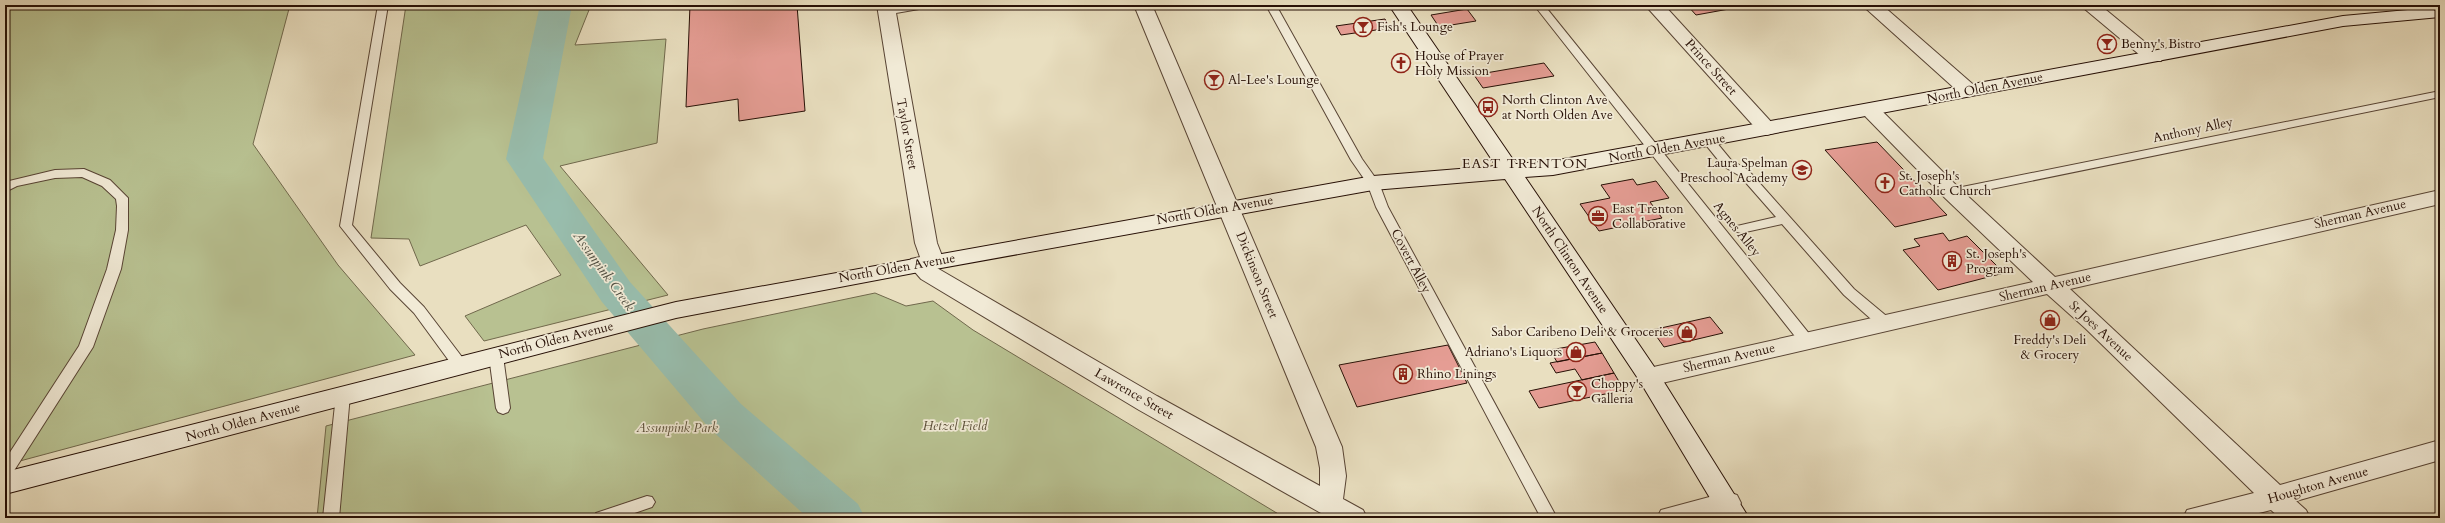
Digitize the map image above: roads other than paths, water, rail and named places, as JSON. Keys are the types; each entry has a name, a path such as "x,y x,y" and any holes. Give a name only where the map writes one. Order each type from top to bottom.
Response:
{"street":[{"path":"886,7 913,5"},
{"name":"Dickinson Street","path":"1143,5 1230,208 1329,447 1333,465 1333,493 1328,504"},
{"name":"North Clinton Avenue","path":"1398,5 1649,377 1732,511"},
{"name":"Prince Street","path":"1654,5 1767,129"},
{"path":"1871,5 1969,91"},
{"path":"2089,5 2154,57"},
{"name":"Taylor Street","path":"886,7 926,243 926,262"},
{"name":"North Olden Avenue","path":"5,483 676,310 926,262 1373,183 1553,168 2357,20 2440,12"},
{"name":"St Joes Avenue","path":"1870,110 1952,193 2050,285 2093,322 2297,518"},
{"name":"Sherman Avenue","path":"1649,377 1806,340 2440,197"},
{"name":"Lawrence Street","path":"926,262 929,274 972,300 1354,518"},
{"name":"Houghton Avenue","path":"2196,518 2276,498 2295,490 2440,450"},
{"path":"1670,518 1732,511"}],"lane":[{"path":"383,5 346,226 396,286 419,310 460,365"},
{"name":"Covert Alley","path":"1271,5 1357,160 1373,183 1382,207 1404,250 1474,375 1548,518"},
{"name":"Agnes Alley","path":"1538,5 1806,340"},
{"name":"Anthony Alley","path":"1952,193 2440,94"},
{"path":"1708,140 1727,164 1744,173 1850,292 1885,323"},
{"path":"5,188 14,183 55,174 84,173 106,183 122,198 123,206 122,230 114,269 86,347 5,473"},
{"path":"1741,229 1784,219"},
{"path":"496,356 503,408"},
{"path":"331,518 343,395"},
{"path":"602,518 647,502"}],"waterway":[{"name":"Assunpink Creek","path":"556,5 524,159 616,292 725,416 841,518"}],"railway":[{"path":"2428,5 2440,11"}],"place":[{"name":"Fish's Lounge","path":"1363,27"},
{"name":"Benny's Bistro","path":"2107,44"},
{"name":"House of Prayer Holy Mission","path":"1401,63"},
{"name":"Al-Lee's Lounge","path":"1214,80"},
{"name":"North Clinton Ave at North Olden Ave","path":"1488,107"},
{"name":"Laura Spelman Preschool Academy","path":"1802,170"},
{"name":"St. Joseph's Catholic Church","path":"1885,183"},
{"name":"East Trenton Collaborative","path":"1598,216"},
{"name":"St. Joseph's Program","path":"1952,261"},
{"name":"Freddy's Deli & Grocery","path":"2050,320"},
{"name":"Sabor Caribeno Deli & Groceries","path":"1687,332"},
{"name":"Adriano's Liquors","path":"1576,352"},
{"name":"Rhino Linings","path":"1403,374"},
{"name":"Choppy's Galleria","path":"1577,391"}],"district":[{"name":"EAST TRENTON","path":"1525,163"}],"park label":[{"name":"Hetzel Field","path":"955,426"},
{"name":"Assunpink Park","path":"677,428"}]}
